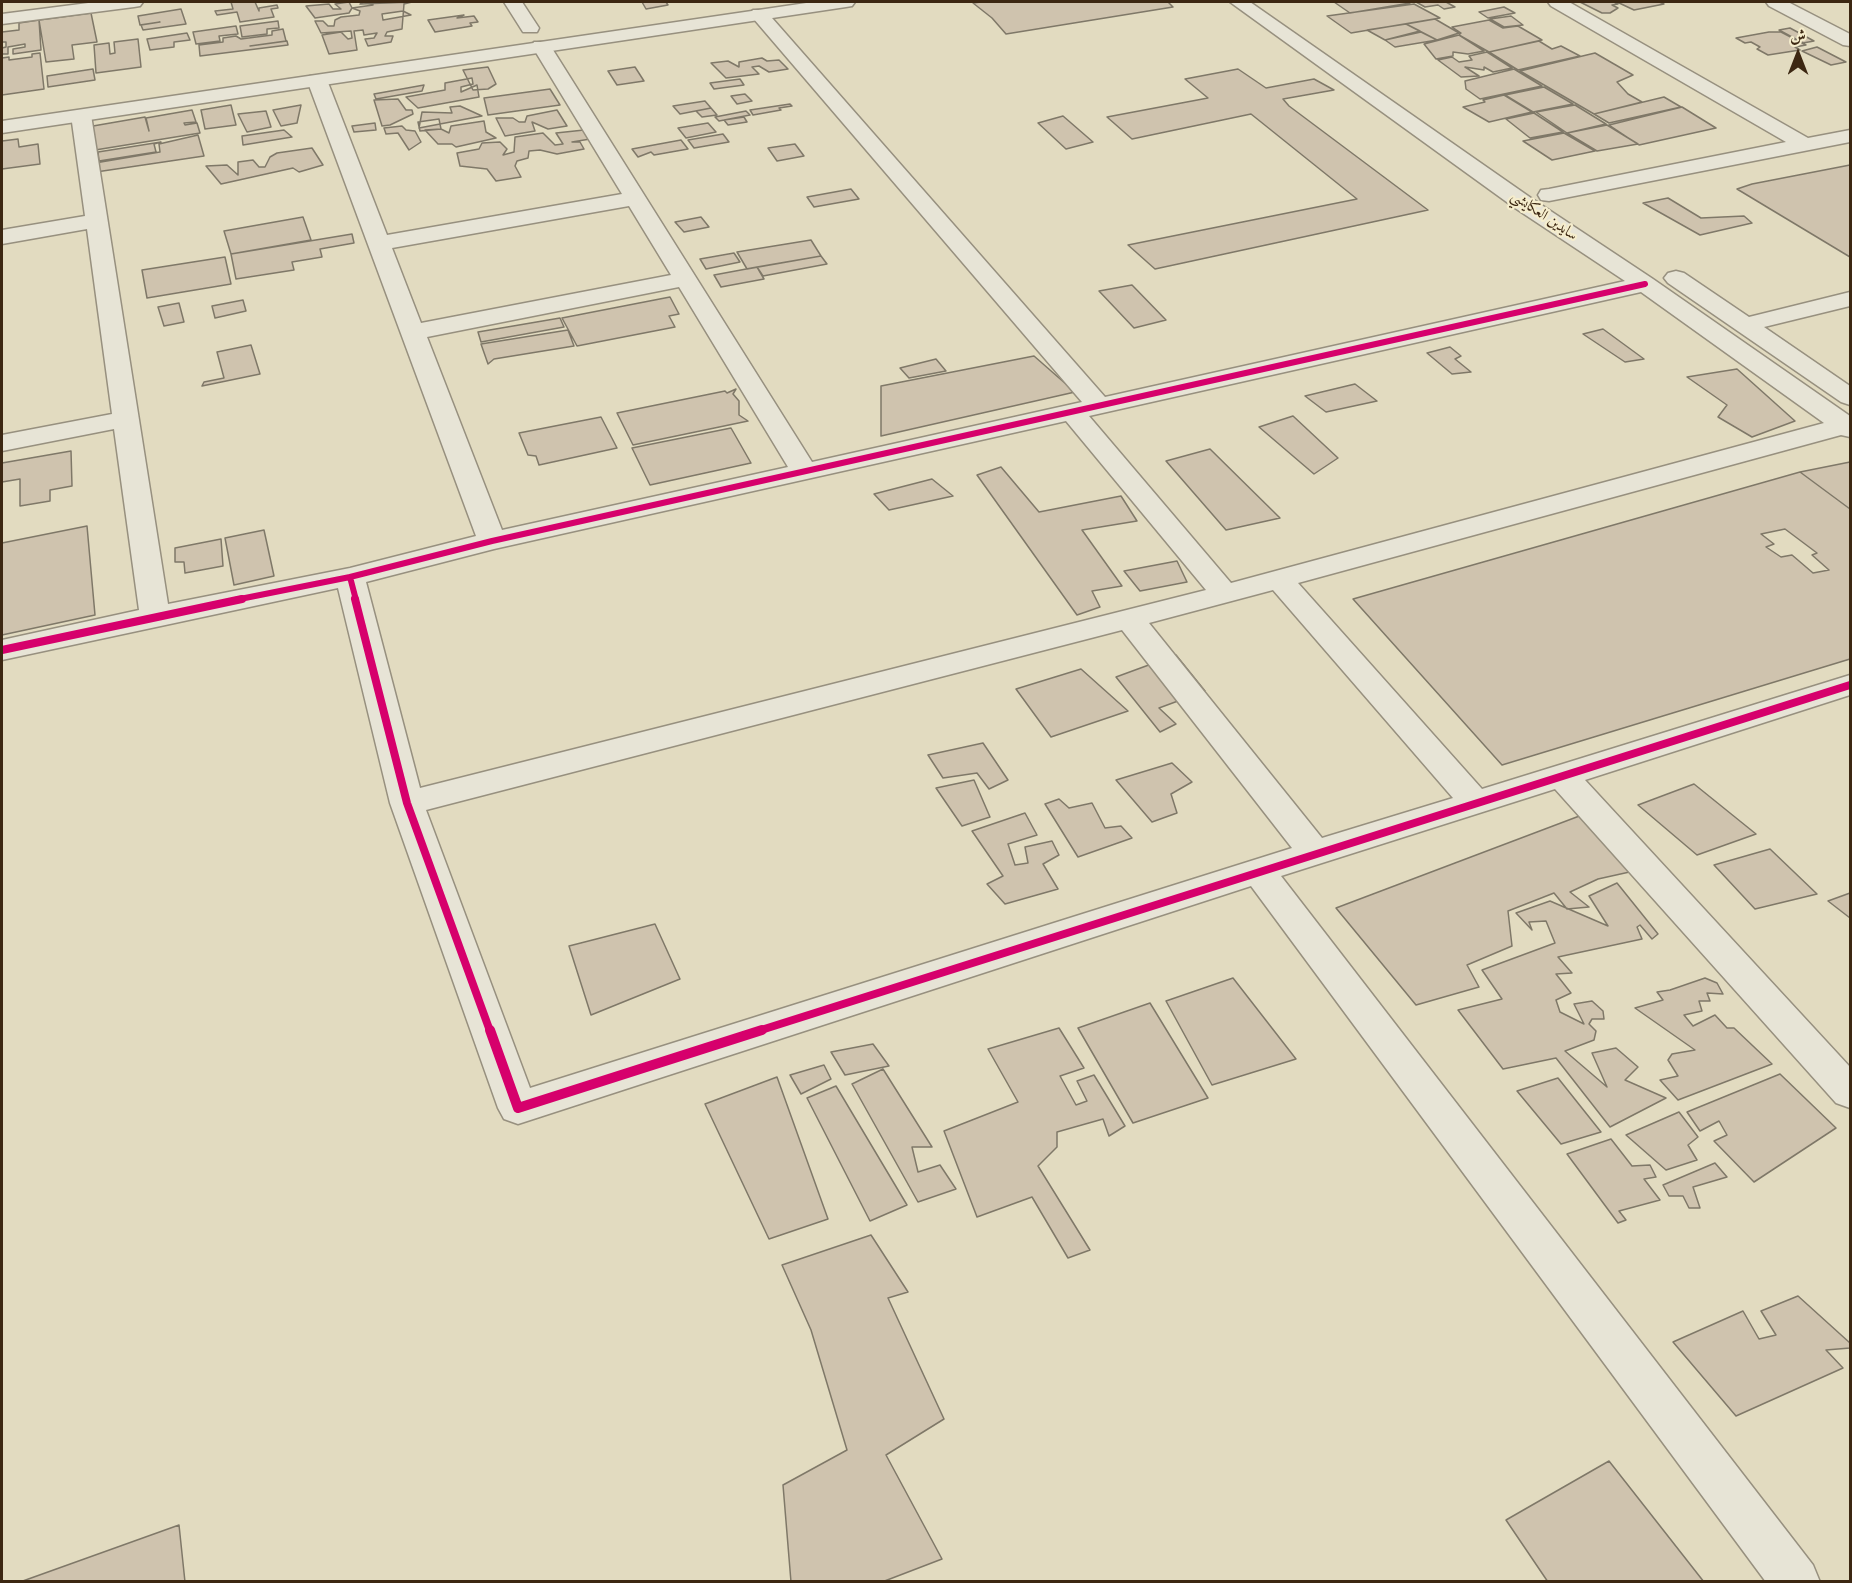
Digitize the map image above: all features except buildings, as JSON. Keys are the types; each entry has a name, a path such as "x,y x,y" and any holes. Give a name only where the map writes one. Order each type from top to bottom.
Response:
{"street":[{"path":"2,19 58,7 134,2"},
{"path":"513,2 804,471"},
{"path":"2,127 317,80 536,37 592,31 670,27 846,2"},
{"name":"سايدين العكايشي","path":"1239,2 1523,203 1745,325 1851,397"},
{"path":"1557,2 1805,145"},
{"path":"1775,2 1851,40"},
{"path":"759,14 1098,405"},
{"path":"642,15 649,23 670,27"},
{"path":"536,37 551,24"},
{"path":"507,31 536,37"},
{"path":"317,80 381,243 492,541"},
{"path":"81,115 155,616"},
{"path":"1549,195 1851,136"},
{"name":"سايدين العكايشي","path":"1530,181 1578,214"},
{"path":"381,243 635,198"},
{"path":"2,237 97,221"},
{"path":"2,650 155,616 350,577 492,541 1098,405 1650,274"},
{"name":"سايدين العكايشي","path":"1650,274 1849,426"},
{"path":"414,332 685,279"},
{"path":"1745,325 1851,299"},
{"path":"1071,411 1225,594"},
{"path":"2,443 126,419"},
{"path":"407,803 1225,594 1849,426"},
{"path":"350,577 407,803 518,1108 1851,684"},
{"path":"1279,579 1476,803"},
{"path":"1129,618 1315,853"},
{"path":"1562,776 1837,1057 1851,1092"},
{"path":"1258,871 1796,1581"}],"cycle path":[{"path":"2,650 155,616 350,577 492,541 1645,284"},
{"path":"350,577 407,803 518,1108 1258,871 1850,685"}]}
